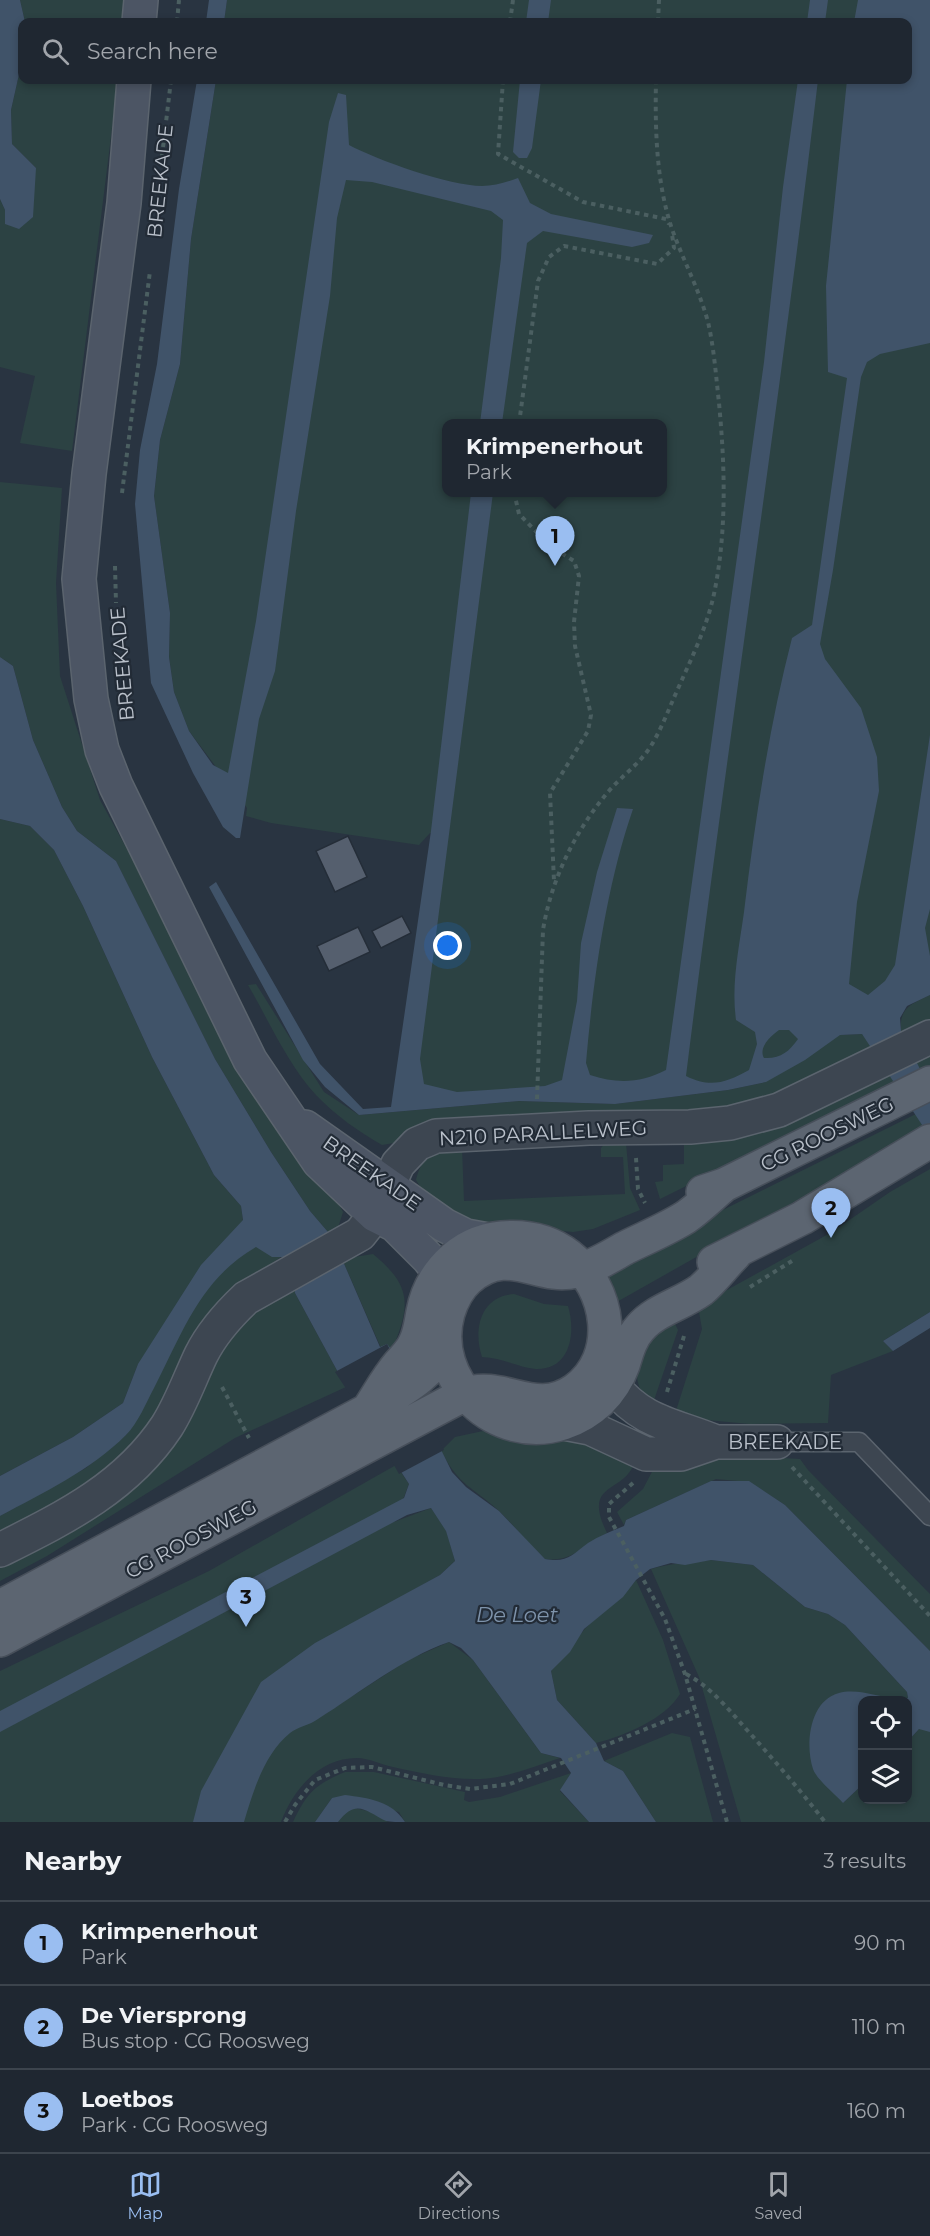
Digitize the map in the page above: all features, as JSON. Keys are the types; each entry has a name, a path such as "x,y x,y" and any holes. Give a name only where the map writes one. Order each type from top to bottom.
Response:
{"main road":[{"path":"139,18 141,0"},
{"name":"BREEKADE","path":"134,84 124,203 89,474 79,579 91,699 102,750 116,786 250,1060 319,1162 375,1215 394,1225 429,1257 440,1273"},
{"name":"CG ROOSWEG","path":"550,1246 577,1246 593,1242 676,1201 724,1185 921,1088"},
{"name":"BREEKADE","path":"290,1116 455,1231 488,1240"},
{"path":"465,1394 487,1390 528,1401 551,1400 572,1392 611,1359 641,1326 701,1289 735,1254 802,1218 929,1142"},
{"name":"CG ROOSWEG","path":"582,1269 686,1217 724,1185"},
{"name":"BREEKADE","path":"375,1215 382,1238 414,1274 435,1320"},
{"path":"526,1238 550,1246 568,1255 582,1269 600,1300 611,1359 592,1409 564,1423 533,1427 497,1419 465,1394 453,1376 435,1320 440,1273 466,1249 488,1240 526,1238"},
{"path":"435,1320 468,1279 494,1265 513,1262 559,1273 582,1269"},
{"name":"CG ROOSWEG","path":"0,1607 358,1414 404,1374 412,1350 435,1320"},
{"name":"CG ROOSWEG","path":"430,1423 465,1394"},
{"name":"CG ROOSWEG","path":"0,1640 373,1444 430,1423 481,1416 497,1419"}],"street":[{"name":"N210 PARALLELWEG","path":"0,1550 79,1510 118,1482 152,1446 168,1424 202,1353 231,1312 246,1298 360,1234 375,1215 398,1164 417,1144 436,1136 730,1123 779,1110 920,1042"},
{"name":"BREEKADE","path":"611,1359 637,1412 657,1422 686,1429 716,1442"},
{"name":"BREEKADE","path":"564,1423 590,1428 646,1454 681,1454 716,1442 777,1442"}],"lane":[{"name":"BREEKADE","path":"777,1442 859,1442 930,1516"}],"path":[{"path":"177,18 179,0"},
{"path":"511,18 513,0"},
{"path":"658,18 659,0"},
{"name":"BREEKADE","path":"162,163 171,84"},
{"path":"503,84 498,154 583,202 666,219 672,228 701,298 715,367 723,462 724,511 714,594 697,646 658,733 646,753 619,780 587,819 547,904 543,930 537,1108"},
{"path":"520,419 538,281 549,257 564,246 657,264 674,248 662,185 656,84"},
{"path":"120,503 150,270"},
{"path":"515,497 519,514 550,546 574,561 579,576 574,622 575,646 591,715 588,731 550,793 554,885"},
{"name":"BREEKADE","path":"114,560 117,614"},
{"path":"744,1290 794,1260"},
{"path":"202,1353 250,1437"},
{"path":"777,1442 787,1461 930,1616"},
{"path":"646,1454 636,1480 609,1504 609,1517 665,1619 685,1674 727,1822"},
{"path":"685,1674 703,1683 725,1706 789,1776 825,1822"},
{"path":"285,1822 315,1780 345,1768 372,1767 470,1789 510,1784 695,1709"}],"green space":[{"path":"20,0 127,0 125,18 24,18"},
{"path":"227,0 930,0 930,991 840,1035 862,1034 872,1047 750,1107 419,1131 394,1143 382,1145 348,1123 316,1095 279,1042 248,985 256,984 324,1092 359,1115 519,1101 615,1104 728,1090 766,1082 404,1102 438,834 430,833 419,845 271,823 246,816 247,808 189,731 174,692 169,657 170,613 154,496 160,440 180,364 191,239 215,84 912,84 912,18 225,18"},
{"path":"18,79 18,84 118,84 72,451 20,443 35,376 0,367 0,199 5,210 36,168 12,144 11,110"},
{"path":"0,482 62,488 56,583 60,676 100,800 222,1022 314,1158 343,1212 338,1228 328,1232 310,1211 271,1152 215,1059 116,861 77,831 62,807 33,740 13,666 0,657"},
{"path":"0,819 30,826 54,850 83,906 152,1057 214,1175 241,1206 243,1221 281,1257 256,1274 133,1449 99,1478 0,1536 0,1516 86,1468 127,1434 138,1364 123,1403 73,1437 0,1476"},
{"path":"930,995 930,1019 901,1031 904,1012 912,1004"},
{"path":"930,1045 930,1065 660,1199 655,1182 663,1181 663,1165 684,1164 684,1144 651,1145 650,1139"},
{"path":"930,1107 930,1125 615,1303 600,1271"},
{"path":"606,1142 626,1143 630,1188 640,1210 593,1229 573,1232 475,1223 427,1198 416,1180 422,1164 431,1154 462,1147 464,1201 625,1194 623,1157 601,1157 601,1148"},
{"path":"930,1169 930,1312 883,1341 893,1351 831,1375 828,1423 750,1424 674,1417 702,1329 698,1306 832,1232 890,1192"},
{"path":"373,1254 395,1277 404,1298 402,1321 392,1350 381,1348 342,1259"},
{"path":"295,1284 295,1293 346,1387 235,1438 47,1556 0,1581 0,1565 97,1513 224,1339 249,1311"},
{"path":"514,1294 544,1304 568,1306 571,1338 568,1348 557,1363 548,1368 523,1367 482,1357 478,1336 482,1316 493,1301 502,1296"},
{"path":"674,1322 678,1330 651,1409 638,1383 638,1360 651,1340"},
{"path":"483,1431 509,1437 563,1437 591,1442 635,1461 630,1472 602,1496 599,1504 600,1516 607,1533 571,1555 545,1559 499,1511 454,1472 441,1451 455,1437"},
{"path":"764,1457 800,1459 808,1470 930,1594 930,1651 785,1505 749,1482 716,1479 626,1520 624,1525 617,1512 643,1489 655,1466 695,1460"},
{"path":"396,1465 409,1484 394,1522 431,1508 446,1530 455,1561 440,1575 362,1619 323,1715 408,1660 449,1642 473,1660 541,1753 560,1758 511,1774 480,1779 436,1776 362,1758 343,1759 319,1770 309,1778 293,1798 281,1822 0,1822 0,1671 209,1571"},
{"path":"711,1560 753,1565 805,1607 828,1614 845,1625 907,1692 908,1696 874,1696 856,1693 836,1697 824,1703 843,1803 858,1789 858,1804 912,1804 912,1737 919,1729 928,1729 930,1732 930,1822 741,1822 699,1677 651,1569"},
{"path":"636,1580 663,1640 680,1694 654,1719 619,1736 596,1743 557,1700 551,1671 590,1623 624,1594"},
{"path":"672,1733 690,1737 713,1822 656,1822 623,1771 604,1761"},
{"path":"345,1772 374,1772 465,1792 464,1800 469,1802 500,1797 571,1773 560,1791 589,1822 405,1822 399,1812 332,1798 315,1822 293,1822 313,1791 326,1781"},
{"path":"355,1808 376,1813 388,1822 338,1822 345,1812"}],"water":[{"path":"0,0 20,0 24,18 18,18 18,79 11,110 12,144 36,168 33,217 19,229 5,224 5,210 0,199"},
{"path":"209,0 227,0 225,18 207,18"},
{"path":"529,0 551,0 549,18 527,18"},
{"path":"810,0 828,0 826,18 808,18"},
{"path":"858,0 930,0 930,343 880,354 867,362 861,377 820,644 825,659 861,708 877,757 879,791 857,902 849,984 868,995 885,981 895,965 930,735 930,909 925,928 930,956 930,995 907,1006 900,1018 901,1031 930,1089 930,1137 862,1034 840,1035 805,1060 766,1082 728,1090 615,1104 519,1101 359,1115 325,1087 303,1060 209,887 216,882 320,1064 363,1109 391,1107 431,831 471,497 492,497 420,1059 424,1084 457,1092 545,1086 562,1080 577,1001 581,943 597,872 617,808 633,809 608,902 592,1000 586,1063 590,1075 619,1081 647,1078 666,1070 764,362 783,187 797,84 818,84 787,329 686,1076 710,1083 725,1081 749,1070 757,1044 755,1032 736,1020 734,993 753,843 770,740 792,638 812,625 847,378 828,372 826,286 847,84 912,84 912,18 855,18","holes":["779,1030 789,1030 798,1039 784,1054 764,1058 764,1046"]},
{"path":"196,84 215,84 191,239 180,364 160,440 154,496 170,613 169,657 174,692 189,731 213,765 228,773 256,621 329,122 338,93 346,95 349,145 361,151 395,165 468,185 491,185 518,178 530,203 551,214 653,235 649,243 632,247 543,231 527,243 503,419 481,419 501,258 503,220 491,211 372,182 346,180 337,218 330,296 296,511 275,671 259,719 240,838 236,838 223,827 193,773 151,683 135,504 140,450 157,364 179,189"},
{"path":"520,84 540,84 532,148 527,158 519,158 513,152"},
{"name":"De Loet","path":"0,657 13,666 33,740 62,807 77,831 116,861 215,1059 271,1152 310,1211 328,1232 326,1242 342,1259 380,1347 387,1344 392,1350 452,1472 466,1487 499,1511 545,1559 553,1560 569,1557 592,1540 624,1526 626,1520 711,1481 749,1481 785,1505 930,1651 930,1732 919,1729 912,1737 912,1696 908,1696 907,1692 845,1625 828,1614 805,1607 753,1565 711,1560 685,1565 671,1563 650,1569 636,1580 623,1597 584,1629 570,1652 551,1671 557,1700 596,1743 604,1761 623,1771 656,1822 589,1822 560,1790 571,1773 561,1758 541,1753 473,1660 461,1648 449,1642 414,1657 315,1721 290,1733 266,1762 244,1822 193,1822 201,1791 261,1682 315,1643 440,1575 455,1561 446,1531 431,1508 407,1515 0,1732 0,1711 404,1498 409,1484 346,1387 295,1293 295,1284 282,1257 272,1257 256,1247 220,1275 194,1309 142,1413 126,1435 82,1470 0,1516 0,1476 73,1437 123,1403 138,1364 201,1265 243,1220 241,1206 214,1175 152,1057 83,906 54,850 30,826 0,819"},
{"path":"930,1312 930,1328 893,1351 883,1341"},
{"path":"856,1692 879,1696 858,1696 858,1789 843,1803 822,1782 813,1769 809,1748 810,1737 815,1714 821,1705 839,1693"},
{"path":"345,1795 371,1799 386,1805 400,1815 405,1822 386,1821 356,1808 350,1810 338,1822 315,1822 332,1798"}],"pier":[{"path":"387,1344 444,1450 399,1474 380,1440 335,1372"}],"building":[{"path":"348,836 367,877 335,892 316,851"},
{"path":"402,916 411,933 381,948 372,931"},
{"path":"358,927 370,952 329,971 317,946"}],"place":[{"name":"Krimpenerhout","path":"555,566"},
{"name":"De Viersprong","path":"831,1238"},
{"name":"Loetbos","path":"246,1627"}]}
